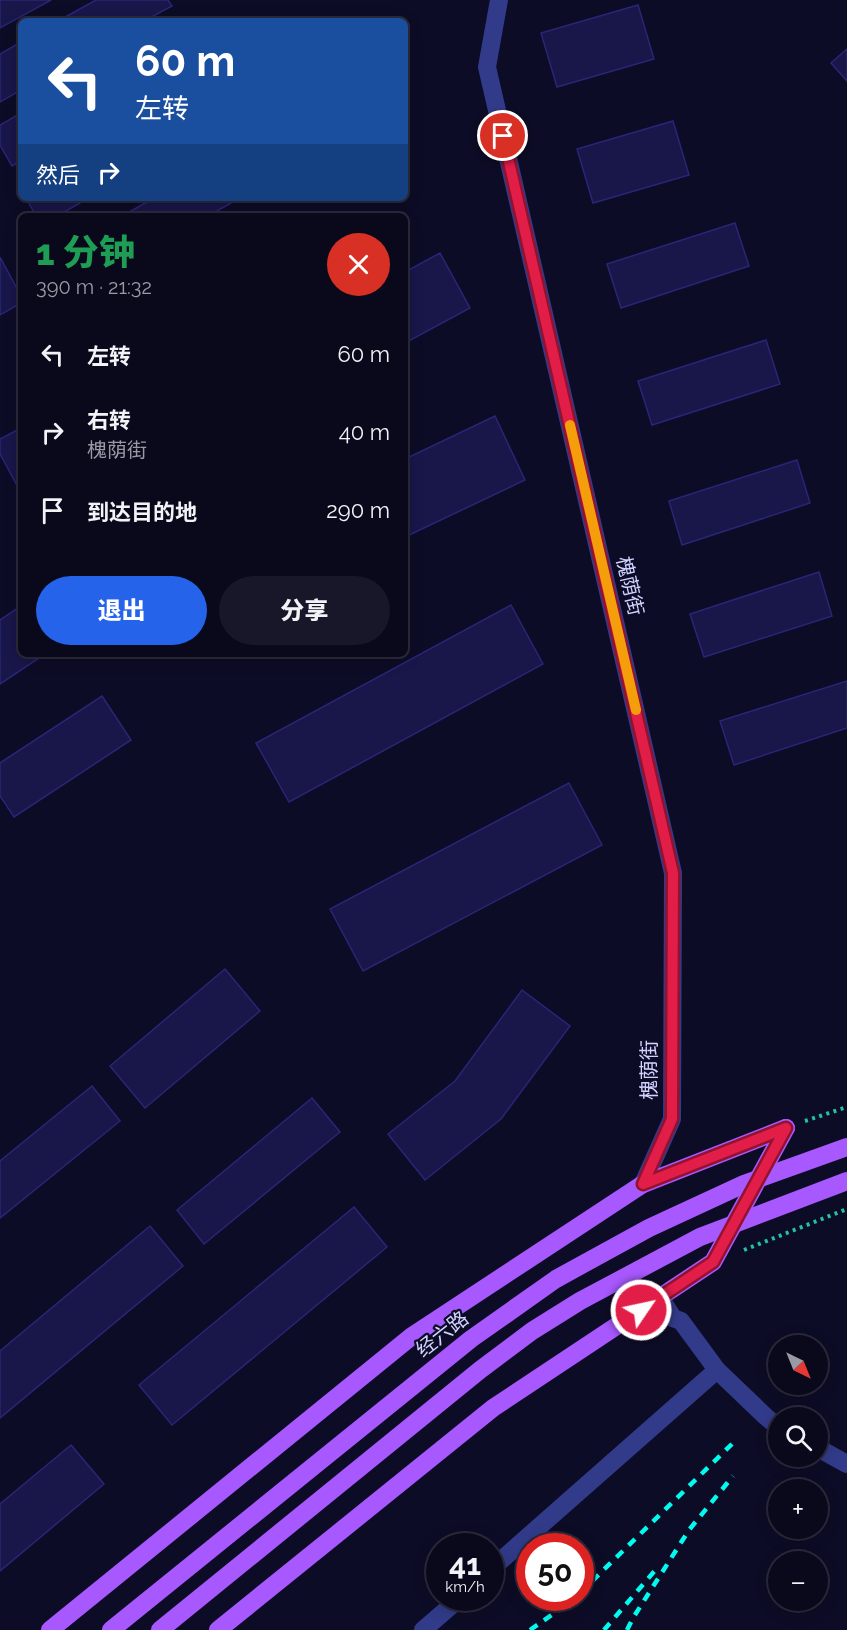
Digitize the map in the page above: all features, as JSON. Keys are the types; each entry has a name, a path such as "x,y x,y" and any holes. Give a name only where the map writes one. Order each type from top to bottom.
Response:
{"main road":[{"path":"50,1630 412,1336 643,1184 786,1128"},
{"path":"218,1630 493,1408 713,1262 786,1128"},
{"name":"经六路","path":"111,1630 471,1339 556,1279 649,1227 744,1185 847,1147"},
{"path":"160,1630 480,1370 532,1331 580,1301 700,1237 847,1180"}],"street":[{"name":"槐荫街","path":"500,0 487,67 673,873 672,1119 643,1184"},
{"path":"660,1297 673,1318 681,1321 717,1370 768,1418"},
{"path":"504,1558 717,1370"},
{"path":"828,1454 847,1464"},
{"path":"423,1630 445,1611"}],"path":[{"path":"786,1128 847,1107"},
{"path":"713,1262 847,1209"}],"building":[{"path":"0,0 51,0 18,18 0,28"},
{"path":"96,0 168,0 172,6 150,18 63,18"},
{"path":"638,5 654,59 557,87 541,33"},
{"path":"18,44 18,92 0,102 0,54"},
{"path":"847,49 847,81 831,63"},
{"path":"18,115 18,163 12,166 0,145 0,125"},
{"path":"673,121 689,175 593,203 577,149"},
{"path":"28,201 84,201 62,213 34,213"},
{"path":"149,201 235,201 213,213 127,213"},
{"path":"735,223 749,266 621,308 607,264"},
{"path":"440,253 470,308 408,341 408,270"},
{"path":"0,257 18,290 18,305 0,315"},
{"path":"766,340 780,384 652,425 638,381"},
{"path":"495,416 525,480 408,536 408,458"},
{"path":"18,430 18,487 0,454 0,439"},
{"path":"797,460 810,503 682,545 669,501"},
{"path":"819,572 832,616 704,657 690,614"},
{"path":"511,605 543,664 289,802 256,743"},
{"path":"18,608 18,657 40,657 0,684 0,620"},
{"path":"847,681 847,728 734,765 720,721"},
{"path":"102,696 131,740 14,817 0,796 0,763"},
{"path":"569,783 602,845 363,971 330,909"},
{"path":"225,969 260,1011 145,1108 110,1066"},
{"path":"522,990 570,1026 501,1119 425,1180 388,1134 455,1081"},
{"path":"92,1086 120,1121 0,1218 0,1161"},
{"path":"312,1098 340,1132 204,1244 177,1210"},
{"path":"354,1207 387,1247 172,1425 139,1385"},
{"path":"150,1226 183,1266 0,1418 0,1351"},
{"path":"71,1445 104,1484 0,1571 0,1504"}],"railway":[{"path":"594,1579 732,1444"},
{"path":"627,1630 689,1530 733,1476"},
{"path":"604,1630 658,1567"},
{"path":"530,1630 557,1611"}],"slow traffic":[{"path":"570,425 636,710"}],"route":[{"path":"503,136 673,873 672,1119 643,1184 786,1128 713,1262 641,1310"}]}
